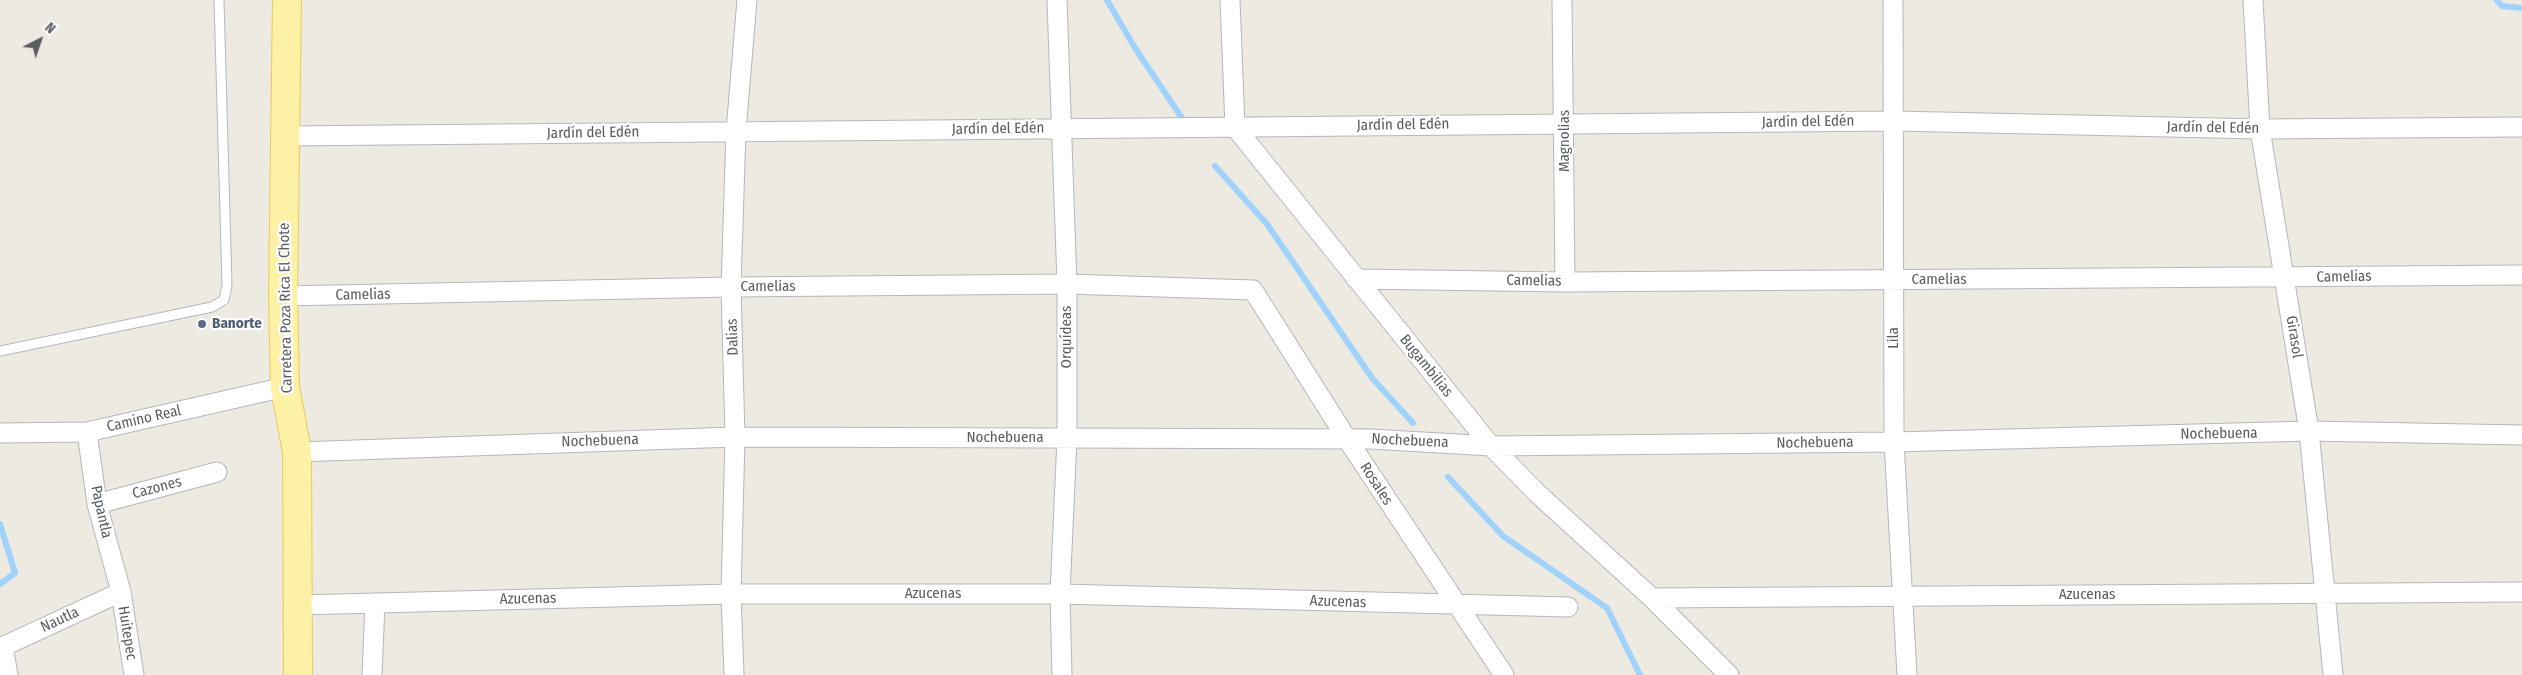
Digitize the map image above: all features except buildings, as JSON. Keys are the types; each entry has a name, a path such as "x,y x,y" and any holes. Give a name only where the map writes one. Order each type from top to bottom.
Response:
{"main road":[{"name":"Carretera Poza Rica El Chote","path":"287,0 283,296 285,387 298,452 298,675"}],"street":[{"name":"Dalias","path":"734,675 732,594 735,437 731,287 736,132 747,0"},
{"name":"Orquídeas","path":"1058,0 1067,284 1067,439 1060,594 1062,675"},
{"path":"1230,0 1235,127"},
{"name":"Magnolias","path":"1562,0 1565,124 1565,282"},
{"name":"Lila","path":"1893,0 1894,442 1907,675"},
{"name":"Girasol","path":"2253,0 2260,129 2309,431 2333,675"},
{"name":"Jardín del Edén","path":"285,136 1894,121 2260,129 2522,127"},
{"name":"Bugambilias","path":"1235,127 1491,446 1538,494 1652,598 1729,675"},
{"name":"Camelias","path":"1356,279 1565,282 2284,278 2522,274"},
{"name":"Camelias","path":"283,296 731,287 1067,284 1253,290"},
{"name":"Rosales","path":"1253,290 1347,439 1504,675"},
{"name":"Camino Real","path":"0,433 87,432 285,387"},
{"name":"Nochebuena","path":"298,452 735,437 1371,439 1491,446 1894,442 2309,431 2522,435"},
{"name":"Papantla","path":"87,432 98,504 121,592"},
{"name":"Cazones","path":"98,504 217,472"},
{"name":"Nautla","path":"2,647 121,592"},
{"name":"Huitepec","path":"121,592 134,675"},
{"name":"Azucenas","path":"1652,598 2522,592"},
{"name":"Azucenas","path":"298,606 732,594 1060,594 1568,607"},
{"path":"372,675 375,603"},
{"path":"2,647 8,675"}],"lane":[{"path":"0,351 212,307 224,300 227,286 219,0"}],"waterway":[{"path":"1107,0 1135,48 1182,118"},
{"path":"2497,0 2502,6 2522,8"},
{"path":"1215,166 1267,224 1372,378 1413,423"},
{"path":"1448,477 1503,536 1607,608 1640,675"},
{"path":"0,524 15,573 0,584"}],"place":[{"name":"Banorte","path":"202,324"}]}
